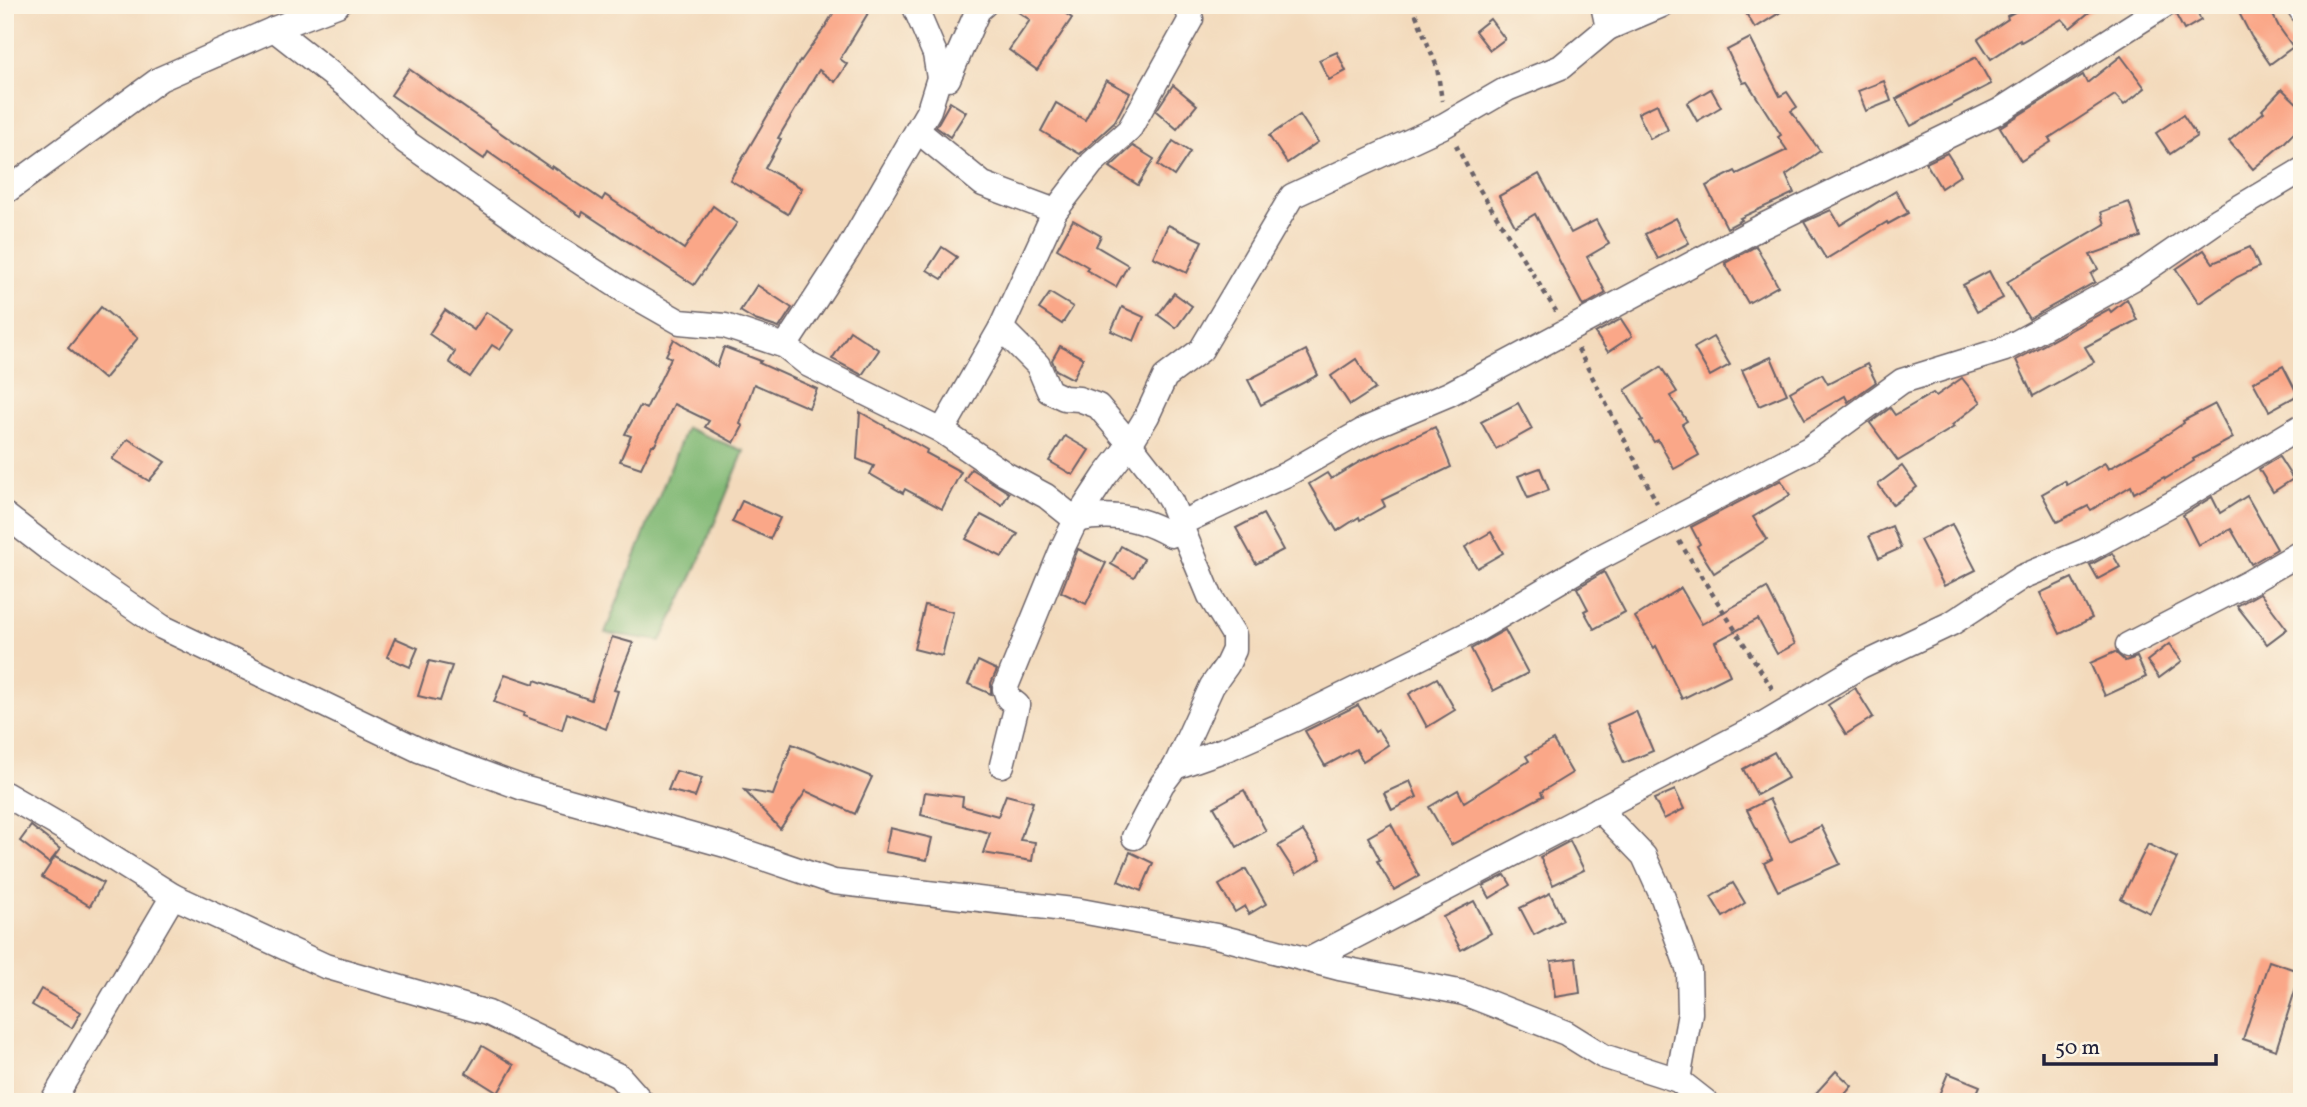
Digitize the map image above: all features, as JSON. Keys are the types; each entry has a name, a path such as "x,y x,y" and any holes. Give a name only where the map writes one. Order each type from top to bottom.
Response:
{"street":[{"path":"5,192 160,79 274,29 337,5"},
{"path":"785,346 849,248 929,110 939,78 935,54 914,5"},
{"path":"939,78 948,79 978,10 984,5"},
{"path":"942,431 1002,328 1055,211 1093,163 1129,130 1191,19 1186,5"},
{"path":"1002,765 1017,705 1008,698 1006,689 1076,520 1130,444 1147,416 1165,377 1200,350 1292,196 1445,124 1507,89 1561,67 1605,17 1662,5"},
{"path":"1076,520 1093,516 1135,519 1171,535 1179,524 1287,474 1366,429 1449,394 1761,227 1999,111 2165,5"},
{"path":"2298,5 2302,11"},
{"path":"274,29 348,87 406,142 580,263 680,322 724,326 785,346 809,365 942,431 1005,474 1046,496 1076,520"},
{"path":"918,131 983,184 1055,211"},
{"path":"1175,767 1229,748 1295,719 1478,629 1595,561 1809,449 1902,381 2005,349 2134,278 2218,220 2302,170"},
{"path":"1002,328 1038,365 1049,391 1064,398 1079,399 1098,406 1158,480 1171,502 1210,596 1234,635 1234,650 1227,665 1212,686 1175,767 1162,784 1135,837"},
{"path":"1308,960 1786,710 1861,666 1952,623 2022,577 2085,551 2177,501 2302,426"},
{"path":"5,514 49,549 162,627 419,750 523,788 724,845 834,882 1081,911 1216,936 1308,960 1464,993 1566,1033 1603,1056 1678,1080 1706,1102"},
{"path":"2128,645 2302,552"},
{"path":"5,794 79,836 173,896 325,966 488,1013 619,1076 642,1102"},
{"path":"1599,809 1644,856 1663,898 1689,971 1690,1013 1678,1080"},
{"path":"52,1102 173,896"}],"path":[{"path":"1412,5 1437,67 1445,124 1475,182 1568,330 1667,522 1786,710"}],"green space":[{"path":"686,428 744,451 694,573 661,641 605,633"}],"building":[{"path":"838,5 873,5 840,59 847,64 835,82 819,70 778,138 781,139 765,168 802,188 788,214 730,180 800,60"},
{"path":"1008,5 1053,5 1072,18 1037,70 1009,50 1030,20"},
{"path":"1741,5 1792,5 1755,28"},
{"path":"2028,5 2098,5 2070,28 2062,19 2021,42 2020,40 1991,59 1978,39 2008,19 2007,16"},
{"path":"2180,5 2193,5 2201,20 2184,30 2176,15"},
{"path":"2235,5 2268,5 2293,47 2270,64"},
{"path":"1490,19 1505,39 1490,50 1475,31"},
{"path":"1750,38 1780,96 1787,92 1797,107 1791,111 1820,151 1786,175 1794,193 1740,218 1742,220 1727,228 1706,186 1787,150 1778,137 1781,135 1747,82 1743,83 1727,50"},
{"path":"1337,52 1346,71 1329,80 1319,60"},
{"path":"2121,56 2145,88 2124,105 2115,95 2049,138 2051,142 2021,161 2000,127 2083,75 2087,83"},
{"path":"1976,57 1991,84 1911,126 1896,99"},
{"path":"409,69 551,168 552,166 602,200 605,195 684,249 713,206 737,223 694,285 583,212 581,216 488,152 484,159 391,95"},
{"path":"1106,80 1130,93 1114,123 1080,154 1041,131 1056,103 1085,120"},
{"path":"1884,81 1891,101 1866,111 1858,91"},
{"path":"1173,85 1197,105 1177,129 1156,111"},
{"path":"1711,89 1721,107 1697,121 1687,103"},
{"path":"2282,89 2302,108 2302,124 2253,169 2229,141 2264,112 2262,110"},
{"path":"950,102 966,112 950,137 936,127"},
{"path":"1657,104 1668,130 1650,139 1638,113"},
{"path":"1300,115 1318,142 1287,163 1269,136"},
{"path":"2183,115 2197,136 2170,154 2156,133"},
{"path":"1173,141 1190,152 1174,176 1158,165"},
{"path":"1133,146 1154,159 1138,185 1110,167"},
{"path":"1947,153 1961,175 1941,188 1926,163"},
{"path":"1539,174 1571,233 1596,220 1609,244 1587,257 1606,293 1583,306 1535,214 1515,226 1499,196"},
{"path":"1896,191 1908,213 1888,224 1887,222 1826,259 1804,222 1831,210 1840,225"},
{"path":"2129,202 2141,237 2090,255 2098,269 2091,274 2095,282 2029,319 2007,282 2105,224 2101,212"},
{"path":"1676,218 1689,243 1658,259 1645,234"},
{"path":"1073,220 1101,236 1096,246 1128,265 1116,287 1057,249"},
{"path":"1168,225 1202,241 1187,273 1153,257"},
{"path":"1756,246 1778,286 1748,303 1725,263"},
{"path":"942,247 957,257 942,279 927,270"},
{"path":"2250,247 2259,267 2237,277 2199,303 2176,269 2204,250 2213,263"},
{"path":"1989,271 2003,298 1977,312 1963,285"},
{"path":"757,285 792,308 779,328 755,320 740,311"},
{"path":"1050,293 1073,307 1062,324 1039,309"},
{"path":"1174,293 1192,306 1176,328 1158,315"},
{"path":"2127,299 2137,320 2085,347 2094,362 2033,396 2016,360 2109,309 2111,312"},
{"path":"101,307 138,338 104,379 68,348"},
{"path":"1122,307 1144,317 1134,341 1111,331"},
{"path":"445,310 474,330 486,312 514,330 500,350 492,345 470,377 449,362 455,352 429,334"},
{"path":"1621,319 1632,336 1608,352 1595,333"},
{"path":"850,331 879,350 862,375 832,359"},
{"path":"1713,337 1730,365 1710,376 1694,348"},
{"path":"674,339 717,367 724,347 761,361 759,363 817,389 809,408 754,384 740,424 743,426 734,443 705,427 709,421 674,404 641,468 620,461 631,436 625,434 640,406 646,409 671,358 666,355"},
{"path":"1060,346 1083,358 1073,379 1056,370 1052,360"},
{"path":"1306,350 1318,375 1261,405 1248,380"},
{"path":"1771,357 1787,394 1759,406 1742,370"},
{"path":"1356,359 1375,389 1350,405 1331,376"},
{"path":"1867,364 1876,382 1848,402 1845,396 1805,419 1790,392 1822,374 1828,384"},
{"path":"2283,366 2298,395 2269,411 2253,382"},
{"path":"1661,367 1677,392 1670,396 1687,421 1682,424 1699,455 1674,469 1658,440 1654,442 1625,390"},
{"path":"1962,378 1981,402 1952,425 1954,427 1898,461 1870,423 1890,408 1895,415 1933,393 1936,396"},
{"path":"1518,403 1532,429 1496,449 1481,422"},
{"path":"2215,404 2233,438 2193,459 2194,461 2165,479 2164,477 2134,493 2131,486 2091,510 2088,506 2057,522 2042,494 2065,481 2067,485 2105,463 2108,469"},
{"path":"860,412 961,472 942,509 905,489 903,493 870,474 874,466 857,459"},
{"path":"1435,427 1451,467 1382,500 1385,506 1360,520 1359,517 1337,531 1309,484 1327,473 1331,479 1361,461"},
{"path":"1065,436 1089,450 1073,475 1049,461"},
{"path":"128,439 165,462 149,481 112,459"},
{"path":"2279,457 2293,479 2273,492 2259,469"},
{"path":"1902,466 1917,487 1893,505 1878,484"},
{"path":"1540,468 1549,490 1528,498 1518,476"},
{"path":"971,469 1009,493 1002,505 964,481"},
{"path":"1781,480 1790,495 1753,517 1767,539 1714,573 1697,546 1700,544 1691,527"},
{"path":"2247,496 2277,549 2251,564 2231,529 2198,545 2183,515 2212,497 2220,513"},
{"path":"742,501 780,518 770,539 732,522"},
{"path":"1263,514 1283,550 1256,564 1236,528"},
{"path":"981,515 1018,534 1002,557 966,539"},
{"path":"1952,524 1976,570 1944,586 1920,540"},
{"path":"1892,526 1901,548 1879,558 1869,536"},
{"path":"1491,532 1503,553 1477,568 1465,547"},
{"path":"1121,546 1144,559 1134,577 1111,564"},
{"path":"1078,549 1106,563 1086,604 1061,592"},
{"path":"2112,553 2120,567 2098,579 2090,565"},
{"path":"1604,572 1625,612 1594,629 1584,611 1588,609 1577,588"},
{"path":"2072,578 2092,618 2060,634 2040,593"},
{"path":"1681,588 1702,624 1767,588 1795,644 1777,654 1758,619 1715,642 1730,675 1682,699 1656,646 1654,648 1635,617"},
{"path":"2260,593 2287,629 2267,644 2237,606"},
{"path":"925,605 953,612 942,656 914,649"},
{"path":"1505,630 1528,673 1493,691 1471,649"},
{"path":"612,637 633,643 614,690 618,691 606,729 567,713 562,730 494,702 505,674 534,684 535,680 591,700"},
{"path":"395,638 418,648 410,667 387,657"},
{"path":"2169,644 2182,661 2159,678 2147,661"},
{"path":"2115,652 2125,661 2137,657 2146,677 2105,696 2090,663"},
{"path":"429,661 452,666 440,701 418,696"},
{"path":"978,661 997,670 991,683 991,694 968,684"},
{"path":"1437,678 1455,710 1427,727 1409,694"},
{"path":"1855,688 1873,717 1846,734 1828,705"},
{"path":"1358,705 1375,732 1378,730 1388,745 1363,761 1356,749 1325,766 1305,731"},
{"path":"1636,711 1653,751 1624,763 1607,724"},
{"path":"1553,740 1572,773 1541,792 1543,796 1451,845 1429,807 1458,790 1464,802 1529,761 1526,756"},
{"path":"792,744 872,777 855,814 806,791 780,829 744,790 773,795"},
{"path":"1774,752 1788,778 1757,795 1743,769"},
{"path":"676,771 702,778 695,797 668,790"},
{"path":"1410,781 1417,797 1392,810 1384,793"},
{"path":"1244,790 1266,831 1237,847 1214,807"},
{"path":"1675,790 1684,809 1664,819 1654,799"},
{"path":"925,792 963,797 962,806 998,816 1006,795 1033,802 1020,840 1035,842 1032,861 983,853 990,833 921,815"},
{"path":"1769,799 1790,841 1821,826 1840,864 1778,891 1764,863 1772,859 1747,810"},
{"path":"1391,824 1419,876 1394,890 1377,861 1380,860 1368,837"},
{"path":"31,826 60,849 49,863 20,841"},
{"path":"890,828 932,838 927,860 885,852"},
{"path":"1303,831 1321,859 1296,874 1278,846"},
{"path":"1570,841 1584,870 1553,885 1540,857"},
{"path":"2148,844 2177,858 2150,913 2121,899"},
{"path":"1130,852 1153,863 1141,891 1118,881"},
{"path":"55,857 103,883 90,906 42,877"},
{"path":"1246,869 1266,904 1249,914 1245,906 1235,912 1219,885"},
{"path":"1505,875 1511,885 1490,898 1483,886"},
{"path":"1733,883 1745,903 1723,917 1711,897"},
{"path":"1550,893 1563,920 1534,935 1520,908"},
{"path":"1474,901 1491,933 1461,950 1443,917"},
{"path":"1576,958 1580,993 1555,997 1551,961"},
{"path":"2269,961 2301,972 2276,1050 2243,1039"},
{"path":"41,989 81,1012 72,1028 32,1005"},
{"path":"482,1046 514,1065 498,1093 466,1073"},
{"path":"1836,1071 1852,1086 1838,1102 1825,1102 1816,1093"},
{"path":"1948,1073 1980,1086 1973,1102 1936,1102"}]}
